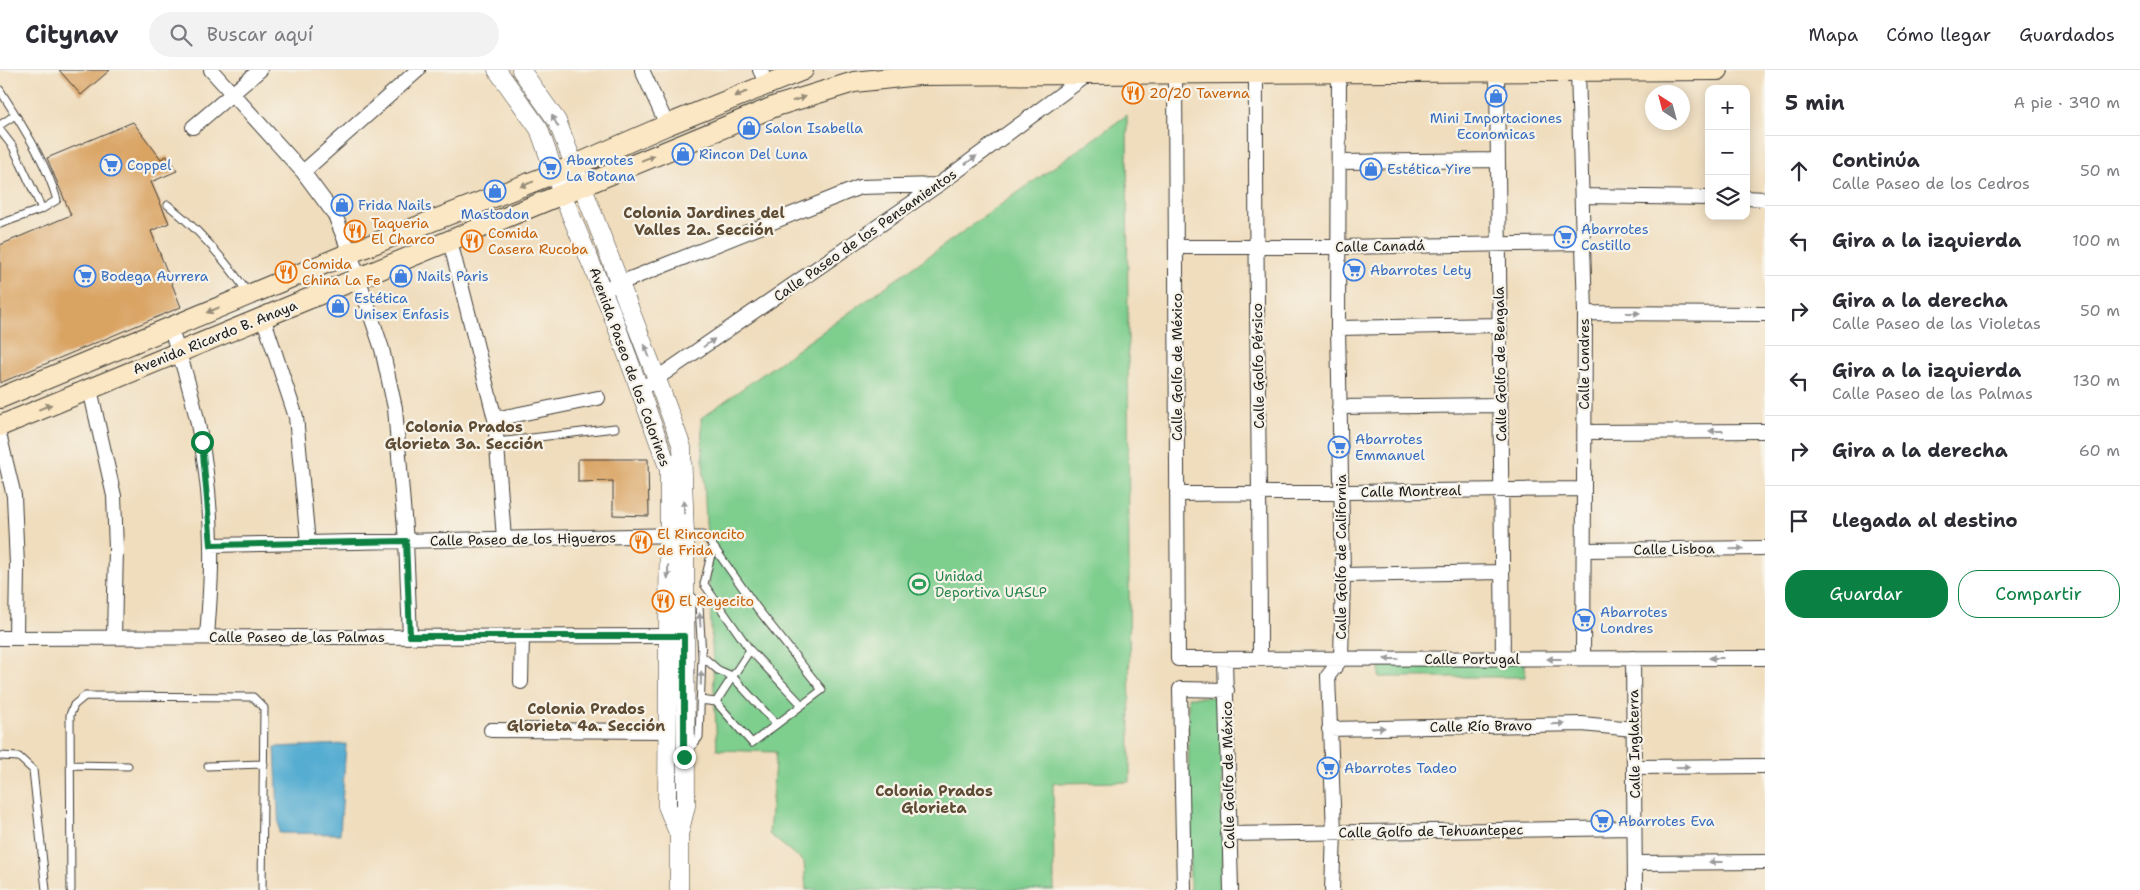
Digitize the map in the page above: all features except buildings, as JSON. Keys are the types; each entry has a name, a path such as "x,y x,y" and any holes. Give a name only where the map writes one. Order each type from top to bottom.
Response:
{"main road":[{"name":"Avenida Ricardo B. Anaya","path":"0,398 350,253 564,169 666,125 764,77 803,70"},
{"name":"Avenida Ricardo B. Anaya","path":"0,426 776,106 854,82 919,75 1718,70"}],"street":[{"path":"211,70 303,172 335,215 350,253 382,349 396,408 406,541 410,636"},
{"path":"193,127 260,70"},
{"path":"303,172 418,70"},
{"name":"Avenida Paseo de los Colorines","path":"497,70 539,129 564,169 582,186 682,447 677,535 675,636 668,731 676,781 686,806 679,835 679,890"},
{"name":"Avenida Paseo de los Colorines","path":"521,70 557,121 564,169 562,194 602,290 669,470 685,588 675,636 684,757 667,806 679,835"},
{"path":"642,70 666,125"},
{"name":"Calle Golfo de Bengala","path":"1497,70 1498,325 1503,659"},
{"name":"Calle Londres","path":"1578,71 1584,313 1583,658"},
{"name":"Calle Golfo Pérsico","path":"1256,72 1255,247 1260,492 1260,659"},
{"name":"Calle Golfo de California","path":"1332,890 1334,832 1328,676 1341,659 1343,575 1338,328 1339,72"},
{"name":"Calle Golfo de México","path":"1175,74 1178,660"},
{"name":"Calle Paseo de los Pensamientos","path":"640,390 938,184 1087,75"},
{"path":"1340,162 1498,160"},
{"path":"602,290 860,187 938,184"},
{"path":"1582,196 1705,198"},
{"path":"1750,198 1765,198"},
{"path":"450,241 495,420 504,539"},
{"name":"Calle Canadá","path":"1176,247 1339,247 1498,242 1583,243"},
{"path":"1584,313 1765,314"},
{"path":"263,318 296,417 308,543"},
{"path":"1338,328 1498,325"},
{"path":"170,328 180,352 202,442 211,545 207,637"},
{"path":"90,389 114,496 116,549 114,637"},
{"path":"495,420 598,398"},
{"path":"1339,408 1500,405"},
{"path":"1584,432 1765,431"},
{"path":"0,438 14,496 18,565 16,638"},
{"name":"Calle Montreal","path":"1178,494 1584,489"},
{"name":"Calle Paseo de los Higueros","path":"211,545 677,535"},
{"name":"Calle Lisboa","path":"1584,550 1765,548"},
{"path":"1343,575 1502,572"},
{"path":"521,682 522,636"},
{"name":"Calle Paseo de las Palmas","path":"0,638 675,636"},
{"name":"Calle Inglaterra","path":"1633,658 1635,890"},
{"name":"Calle Portugal","path":"1178,660 1765,658"},
{"name":"Calle Golfo de México","path":"1225,659 1228,834 1231,890"},
{"path":"1184,890 1180,689 1227,690"},
{"name":"Calle Río Bravo","path":"1329,729 1582,724 1633,729"},
{"path":"491,730 668,731"},
{"path":"1634,767 1765,766"},
{"path":"667,806 686,806"},
{"name":"Calle Golfo de Tehuantepec","path":"1228,834 1634,828"},
{"path":"1635,863 1765,862"}],"lane":[{"path":"0,90 54,189 56,200 42,209 0,224"},
{"path":"0,125 15,115"},
{"path":"0,130 13,147 42,209"},
{"path":"168,205 191,223 230,267 249,295"},
{"path":"497,442 615,428"},
{"path":"677,535 704,535 757,608 822,690 752,742 716,702 700,700"},
{"path":"713,546 704,584 750,650 802,705"},
{"path":"684,757 699,737 702,656 699,605 685,588"},
{"path":"716,702 750,650"},
{"path":"702,656 718,670 732,676 776,724"},
{"path":"71,890 70,715 74,705 85,696 253,697 264,708 262,890"},
{"path":"0,756 18,757 33,770 46,890"},
{"path":"208,766 264,764"},
{"path":"70,765 128,766"}],"green space":[{"name":"Unidad Deportiva UASLP","path":"1127,115 1130,782 1053,783 1054,890 806,890 804,862 769,834 776,752 717,750 701,418"},
{"path":"1380,662 1525,662 1525,677 1379,677"},
{"path":"1188,697 1222,697 1223,890 1190,890"}],"water":[{"path":"346,744 340,834 279,833 275,747"}],"place":[{"name":"20/20 Taverna","path":"1133,93"},
{"name":"Mini Importaciones Economicas","path":"1496,96"},
{"name":"Salon Isabella","path":"749,128"},
{"name":"Rincon Del Luna","path":"683,154"},
{"name":"Coppel","path":"111,165"},
{"name":"Abarrotes La Botana","path":"550,168"},
{"name":"Estética Yire","path":"1371,169"},
{"name":"Mastodon","path":"495,191"},
{"name":"Frida Nails","path":"342,205"},
{"name":"Taqueria El Charco","path":"355,231"},
{"name":"Abarrotes Castillo","path":"1565,237"},
{"name":"Comida Casera Rucoba","path":"472,241"},
{"name":"Abarrotes Lety","path":"1354,270"},
{"name":"Comida China La Fe","path":"286,272"},
{"name":"Bodega Aurrera","path":"85,276"},
{"name":"Nails Paris","path":"401,276"},
{"name":"Estética Unisex Enfasis","path":"338,306"},
{"name":"Abarrotes Emmanuel","path":"1339,447"},
{"name":"El Rinconcito de Frida","path":"641,542"},
{"name":"Unidad Deportiva UASLP","path":"919,584"},
{"name":"El Reyecito","path":"663,601"},
{"name":"Abarrotes Londres","path":"1584,620"},
{"name":"Abarrotes Tadeo","path":"1328,768"},
{"name":"Abarrotes Eva","path":"1602,821"}],"district":[{"name":"Colonia Jardines del Valles 2a. Sección","path":"704,222"},
{"name":"Colonia Prados Glorieta 3a. Sección","path":"464,436"},
{"name":"Colonia Prados Glorieta 4a. Sección","path":"586,718"},
{"name":"Colonia Prados Glorieta","path":"934,800"}],"route":[{"path":"202,442 211,545 406,541 410,636 684,636 684,757"}]}
